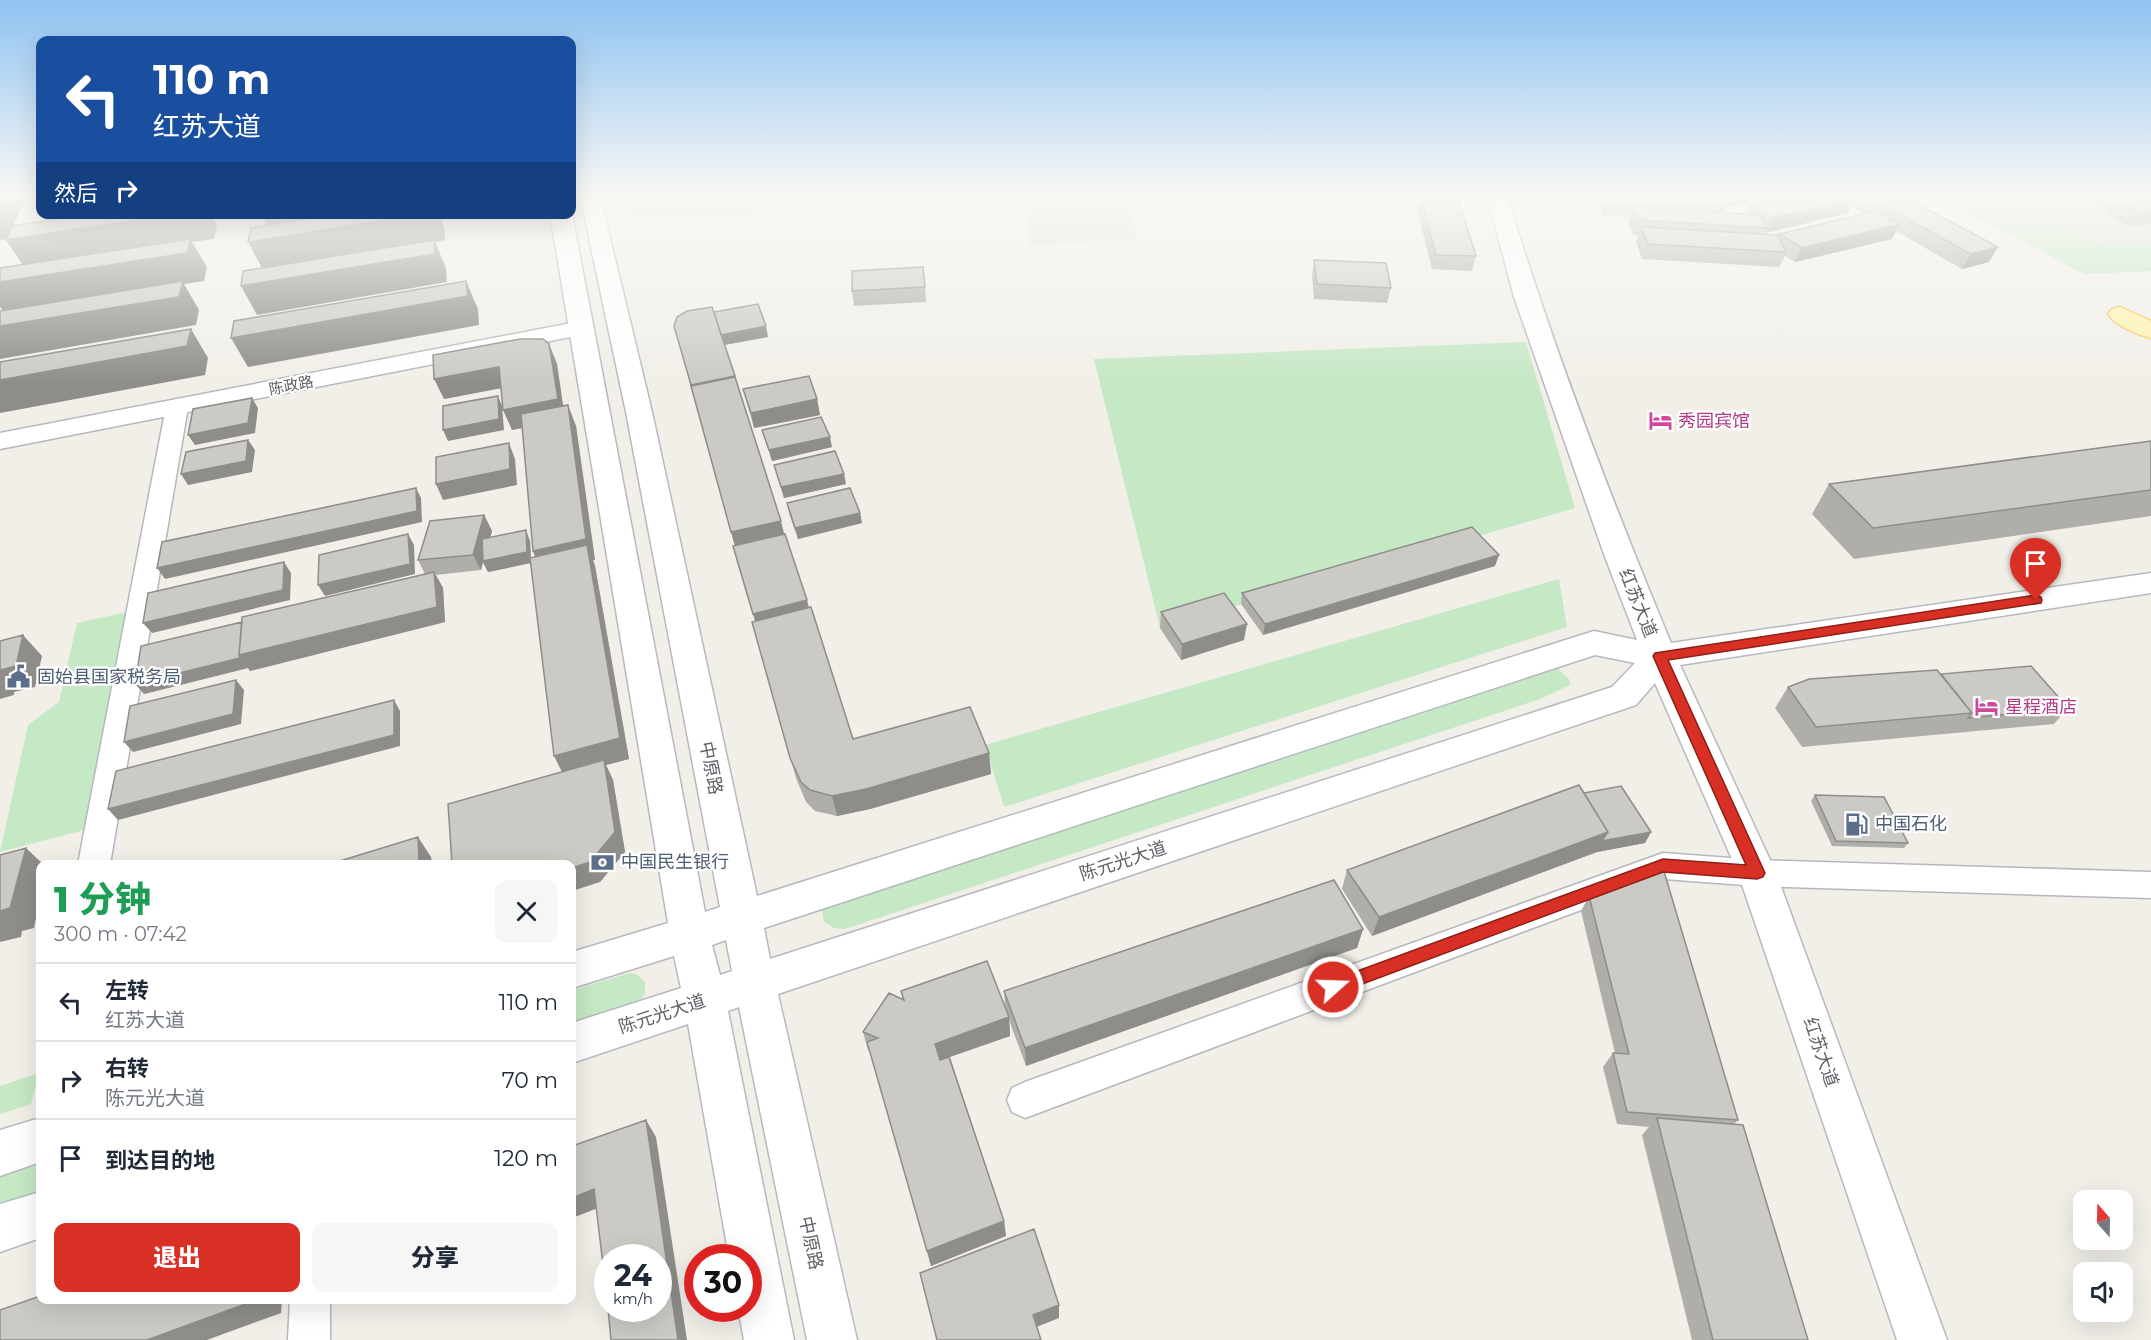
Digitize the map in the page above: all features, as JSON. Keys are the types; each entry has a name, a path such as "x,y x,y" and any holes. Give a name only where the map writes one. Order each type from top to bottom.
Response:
{"main road":[{"path":"569,259 689,933 705,1000 769,1340"},
{"name":"中原路","path":"604,259 639,412 755,983 832,1340"},
{"name":"红苏大道","path":"1515,259 1526,297 1620,556 1660,656 1757,873 1922,1340"},
{"path":"2120,314 2151,332"},
{"name":"陈政路","path":"0,441 582,328"},
{"path":"576,969 742,918 1594,643 1660,656 2151,583"},
{"name":"陈元光大道","path":"576,1042 1624,696 1660,656"},
{"path":"0,1153 36,1141"},
{"path":"0,1228 36,1216"}],"street":[{"path":"95,860 177,407"},
{"path":"1025,1100 1663,866 1757,873 2151,885"},
{"path":"309,1340 310,1304"}],"shaded area":[{"path":"2055,259 2151,259 2151,271 2085,274"}],"green space":[{"path":"2055,259 2151,259 2151,271 2085,274"},
{"path":"1526,342 1575,508 1160,628 1094,359"},
{"path":"1559,579 1567,627 1004,807 985,745"},
{"path":"132,611 88,829 0,852 28,725 59,702 77,623"},
{"path":"1554,665 1569,679 1570,685 1540,699 845,929 834,928 824,922 822,910 826,902"},
{"path":"630,973 636,974 645,982 645,994 636,1006 576,1028 576,989"},
{"path":"36,1074 31,1104 0,1114 0,1086"},
{"path":"36,1159 36,1203 0,1215 0,1171"}],"building":[{"path":"62,259 151,259 0,282 0,268"},
{"path":"320,259 408,259 241,286 243,271"},
{"path":"1314,260 1386,263 1391,288 1317,284"},
{"path":"923,267 925,287 852,291 852,271"},
{"path":"183,281 179,297 0,326 0,311"},
{"path":"466,281 468,296 231,338 234,321"},
{"path":"758,304 766,326 721,335 714,312"},
{"path":"712,307 735,376 691,385 674,326 677,317 687,311"},
{"path":"191,329 187,346 0,380 0,362"},
{"path":"520,339 543,339 549,344 558,399 503,410 499,367 434,379 433,355"},
{"path":"809,376 817,399 751,413 743,389"},
{"path":"735,377 781,521 731,532 691,386"},
{"path":"498,396 499,419 443,430 443,406"},
{"path":"252,398 248,423 188,435 193,409"},
{"path":"568,405 586,539 533,551 521,414"},
{"path":"821,417 830,437 769,450 762,430"},
{"path":"248,440 246,461 181,474 186,452"},
{"path":"2151,441 2151,490 1873,528 1829,484"},
{"path":"509,443 510,469 436,484 436,457"},
{"path":"835,451 844,474 781,487 774,465"},
{"path":"416,488 417,511 157,568 162,542"},
{"path":"850,488 860,513 795,528 787,503"},
{"path":"484,515 473,555 418,560 430,521"},
{"path":"1472,527 1499,555 1265,624 1242,593"},
{"path":"526,530 527,552 483,561 482,539"},
{"path":"408,534 410,564 318,585 319,555"},
{"path":"785,534 807,600 753,614 733,546"},
{"path":"587,545 620,738 554,756 530,558"},
{"path":"284,562 283,590 143,623 148,593"},
{"path":"434,572 437,607 239,655 242,617"},
{"path":"1224,593 1247,624 1182,644 1161,612"},
{"path":"811,607 853,739 970,707 989,753 866,789 832,796 810,790 801,782 790,758 752,622"},
{"path":"242,622 240,658 135,684 141,646"},
{"path":"23,635 16,666 0,670 0,641"},
{"path":"2031,666 2068,708 1968,718 1972,713 1941,674"},
{"path":"1937,670 1972,713 1816,727 1788,687 1809,679"},
{"path":"236,680 233,714 124,742 130,706"},
{"path":"394,700 394,735 108,809 116,771"},
{"path":"604,760 615,832 590,862 576,867 576,860 452,860 448,804"},
{"path":"1579,785 1608,832 1379,917 1347,870"},
{"path":"1621,786 1651,832 1602,841 1608,832 1584,793"},
{"name":"中国石化","path":"1815,795 1884,797 1908,843 1836,841"},
{"path":"418,837 419,860 343,860"},
{"path":"26,848 10,908 0,911 0,855"},
{"path":"1663,868 1738,1120 1627,1112 1613,1053 1629,1054 1589,896"},
{"path":"1334,880 1363,929 1025,1048 1004,991"},
{"path":"987,961 1009,1017 935,1044 940,1060 949,1057 1004,1221 927,1251 867,1042 878,1038 863,1032 889,993 904,1000 901,991"},
{"path":"1657,1118 1743,1125 1808,1340 1713,1340"},
{"path":"646,1120 664,1244 601,1244 594,1189 576,1196 576,1145"},
{"path":"1034,1229 1059,1305 1033,1315 1041,1340 937,1340 920,1273"},
{"path":"36,1297 36,1304 245,1304 147,1340 0,1340 0,1310"},
{"path":"672,1299 678,1340 611,1340 609,1322 672,1322"}],"place":[{"name":"秀园宾馆","path":"1660,421"},
{"name":"固始县国家税务局","path":"19,677"},
{"name":"星程酒店","path":"1987,707"},
{"name":"中国石化","path":"1857,824"},
{"name":"中国民生银行","path":"603,862"}],"route":[{"path":"1333,987 1663,866 1757,873 1660,656 2036,600"}]}
